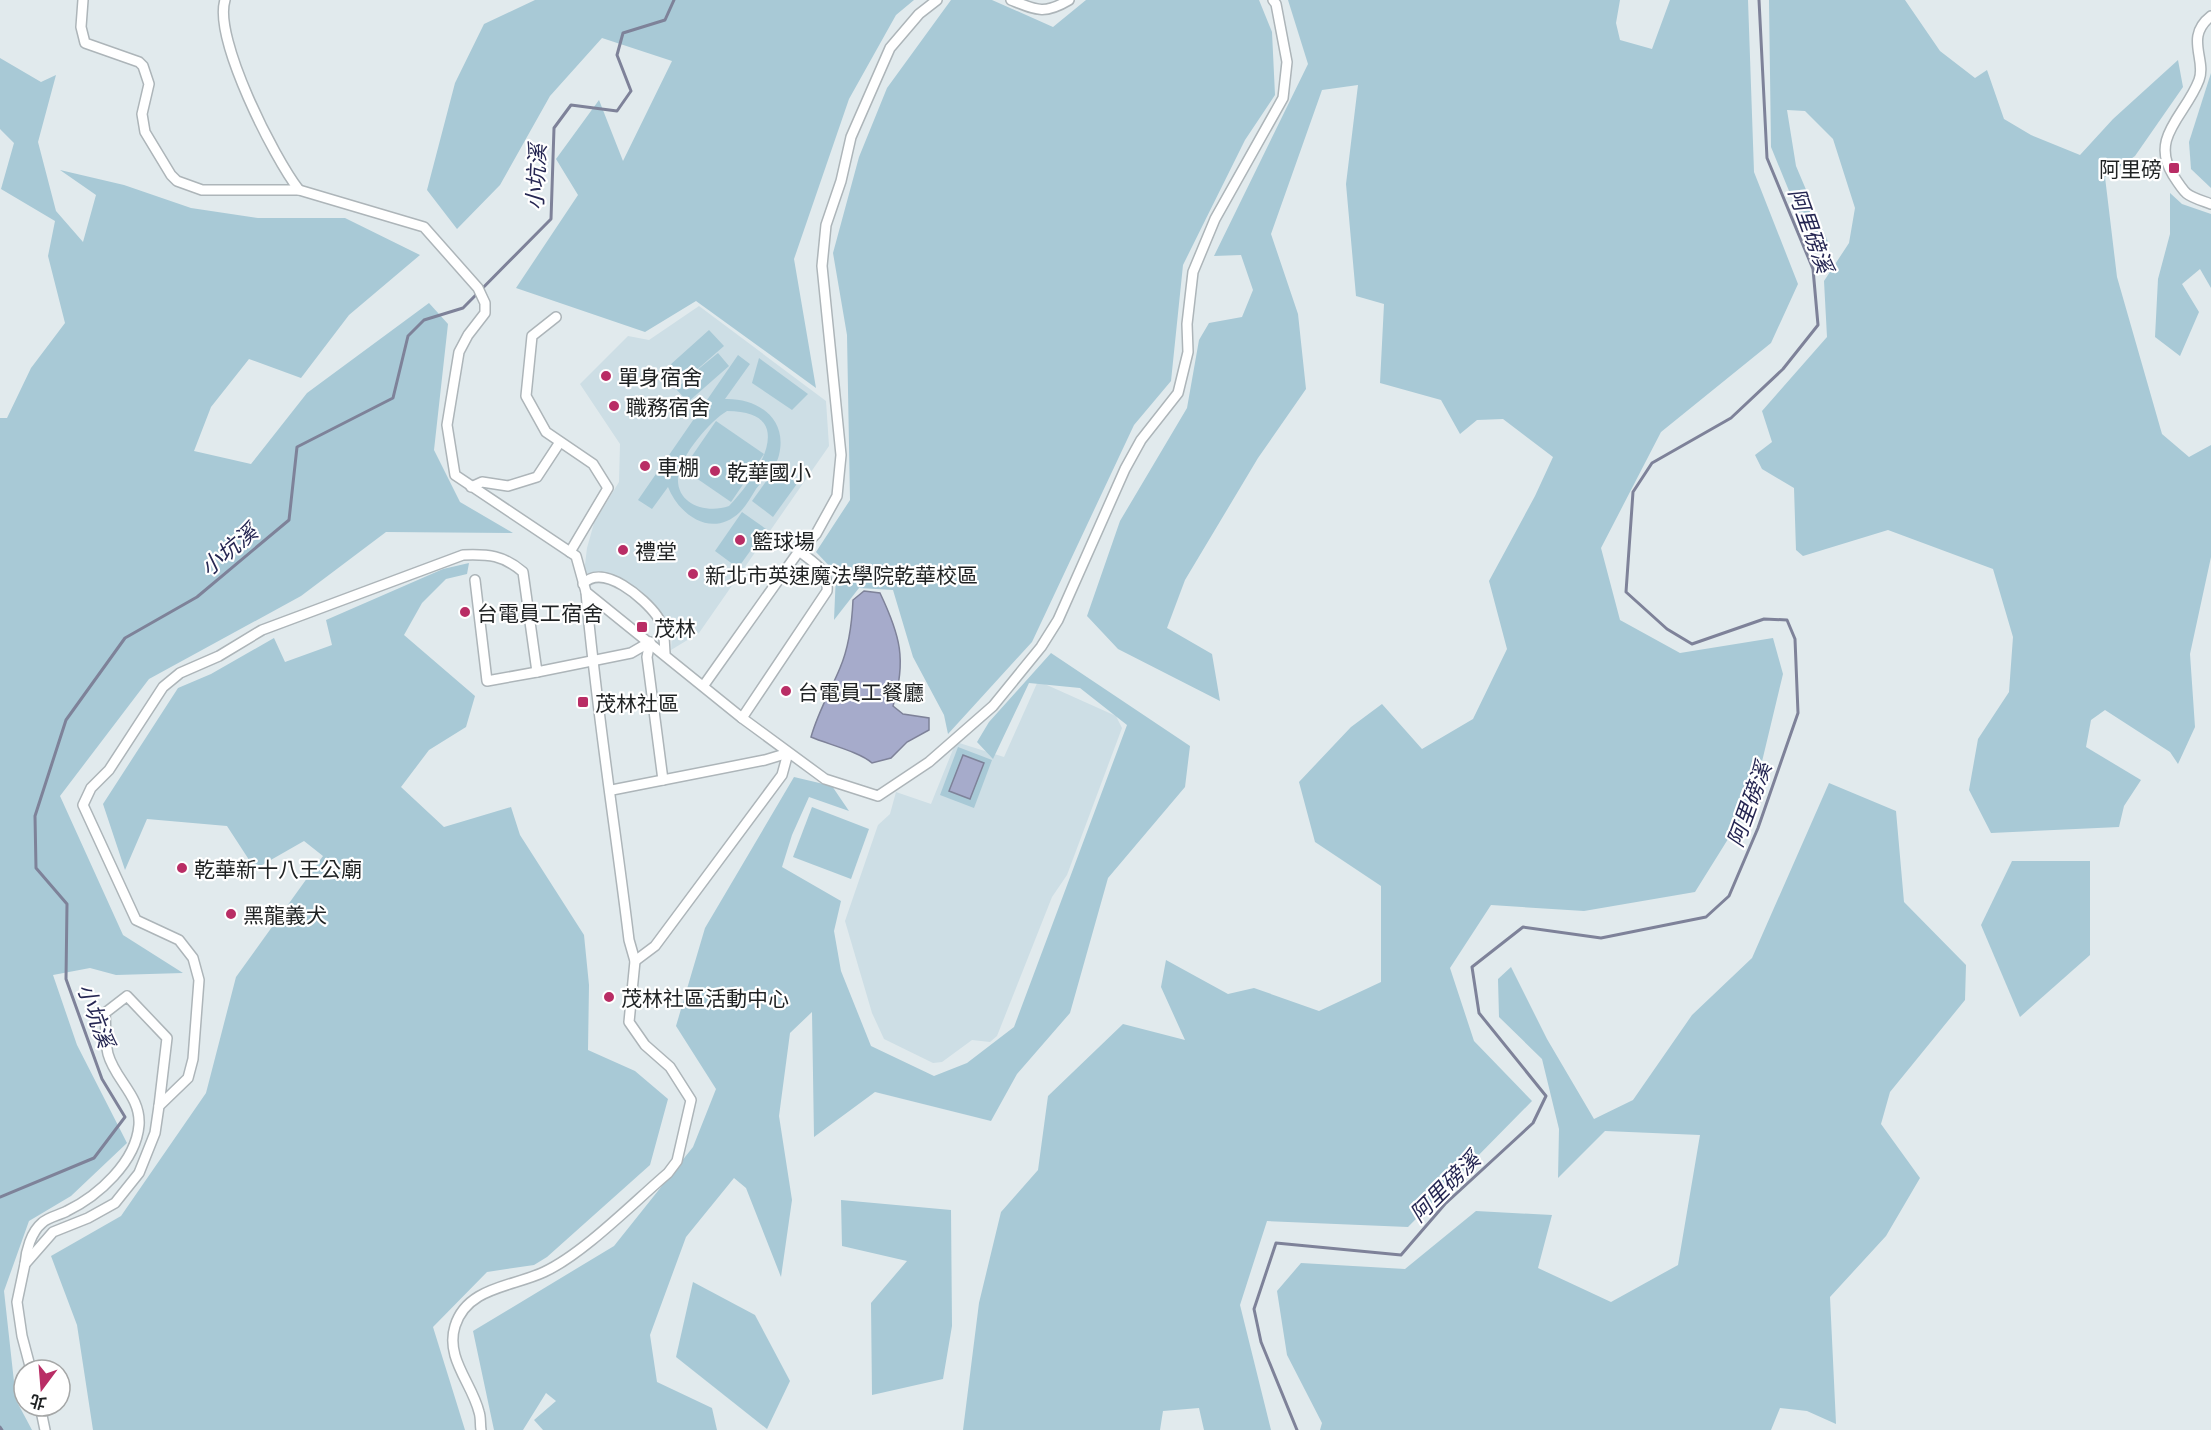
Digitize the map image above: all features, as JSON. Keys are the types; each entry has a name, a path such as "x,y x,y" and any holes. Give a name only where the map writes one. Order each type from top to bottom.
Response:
{"street":[{"path":"83,0 81,27 85,43 139,62 143,66 149,84 142,114 145,132 177,181 202,190 299,190 424,227 478,288 485,313 468,335 459,352 447,425 455,475 576,556 584,588 592,661 612,790 629,940 635,961 629,1022 645,1045 670,1067 691,1100 677,1161 668,1173 574,1253 545,1272 468,1302 455,1327 454,1355 479,1412 481,1430"},
{"path":"225,0 223,23 259,122 284,170 299,190"},
{"path":"704,685 799,551 816,534 837,496 841,455 822,277 826,225 841,181 851,137 890,48 919,14 937,0"},
{"path":"1011,0 1036,10 1051,10 1069,0"},
{"path":"584,588 704,685 741,718 825,779 878,796 929,762 993,706 1041,647 1058,620 1125,469 1141,440 1178,393 1188,352 1187,324 1193,272 1215,219 1283,98 1287,62 1276,4 1273,0"},
{"path":"2211,16 2196,45 2200,78 2163,143 2164,162 2186,195 2211,204"},
{"path":"556,317 532,336 526,396 546,432 593,464 608,489 570,552"},
{"path":"471,487 482,482 508,486 537,477 560,442"},
{"path":"741,718 827,591 828,580 821,568 799,551"},
{"path":"159,1106 188,1078 193,1059 199,980 193,958 179,940 151,929 136,920 83,805 91,788 109,770 163,687 180,673 219,656 262,630 463,555 490,554 509,560 523,572 537,672"},
{"path":"584,588 596,577 612,578 638,597 658,617 664,632 665,653"},
{"path":"475,580 487,681 631,653 650,642"},
{"path":"650,642 647,657 663,780"},
{"path":"612,790 765,760 788,753"},
{"path":"635,961 655,946 782,775 788,753"},
{"path":"25,1264 53,1232 88,1218 114,1203 139,1173 155,1133 167,1038 127,996 105,1013 108,1054 118,1077 135,1099 139,1125 132,1146 104,1186 69,1211 42,1223 26,1249 17,1302 28,1358"}],"shaded area":[{"path":"535,0 914,0 896,15 849,99 794,259 816,388 696,301 645,332 516,288 578,195 556,159 599,100 623,161 672,61 602,38 550,96 500,185 457,229 427,190 455,83 484,24"},
{"path":"951,0 992,0 1053,27 1086,0 1259,0 1272,32 1275,95 1245,140 1183,265 1171,381 1134,425 1032,642 948,734 944,715 913,657 893,590 859,588 834,620 836,573 816,552 850,500 847,335 833,253 859,157 887,88"},
{"path":"1288,0 1620,0 1616,23 1620,40 1652,49 1670,0 1748,0 1754,172 1798,284 1771,343 1661,432 1601,548 1620,620 1680,653 1773,638 1783,674 1753,799 1695,892 1584,911 1491,905 1450,968 1474,1041 1532,1101 1408,1227 1267,1221 1240,1305 1271,1430 1204,1430 1199,1408 1163,1411 1160,1430 963,1430 979,1303 1001,1212 1038,1170 1048,1096 1123,1024 1185,1040 1161,987 1166,960 1228,994 1254,988 1319,1011 1381,982 1381,886 1315,842 1299,782 1351,727 1382,704 1422,749 1473,719 1507,649 1489,581 1535,496 1553,457 1503,419 1477,420 1460,434 1441,400 1380,383 1384,304 1356,296 1346,184 1358,85 1322,90 1271,234 1298,314 1306,389 1258,458 1185,580 1167,628 1212,654 1220,701 1118,649 1087,616 1120,521 1187,408 1199,340 1209,323 1242,317 1253,290 1241,255 1214,256 1308,64"},
{"path":"1769,0 1905,0 1940,51 1975,78 1987,70 2004,119 2031,135 2080,155 2113,119 2178,60 2183,87 2135,156 2105,177 2117,277 2162,434 2189,457 2211,445 2211,557 2190,654 2195,727 2178,764 2170,752 2105,710 2091,720 2086,747 2141,780 2124,806 2119,827 1991,833 1969,790 1978,739 2009,692 2013,637 1993,569 1888,530 1803,556 1796,550 1794,488 1762,469 1755,455 1772,442 1762,411 1827,337 1824,281 1849,243 1855,208 1833,139 1805,111 1787,110 1796,166 1829,244 1814,252 1771,147"},
{"path":"0,58 41,82 56,75 38,142 56,211 83,242 96,195 60,170 124,185 191,208 258,218 345,218 420,255 349,315 301,378 249,359 211,407 194,451 251,464 307,393 429,303 448,324 434,450 460,502 513,533 386,532 301,596 149,679 60,796 123,935 183,973 116,975 90,968 53,975 77,1045 127,1143 71,1196 29,1221 4,1291 12,1364 12,1418 26,1418 32,1430 0,1430 0,418 7,418 31,368 65,323 48,256 55,221 1,189 14,143 0,129"},
{"path":"2211,73 2211,188 2191,169 2189,142"},
{"path":"2170,193 2182,204 2211,214 2211,288 2200,269 2182,284 2199,312 2180,356 2155,337 2158,279 2170,234"},
{"name":"乾華國小","path":"699,306 826,401 829,446 699,633 671,650 672,634 660,613 642,594 613,575 584,573 587,548 594,523 619,482 620,444 580,384 628,336 649,340"},
{"path":"709,330 724,346 685,380 718,353 729,366 688,402 676,389 685,381 670,365"},
{"path":"738,355 750,364 725,399 748,402 767,413 779,430 781,442 775,464 742,510 729,520 708,523 698,520 680,507 668,487 652,509 638,500","holes":["727,411 750,414 763,422 768,434 760,464 751,479 729,506 711,509 687,501 679,487 678,477 684,459 690,450 705,431"]},
{"path":"759,358 808,394 792,410 752,383"},
{"path":"716,421 764,454 731,502 683,469"},
{"name":"籃球場","path":"777,466 799,481 773,517 752,501"},
{"name":"籃球場","path":"742,512 766,529 738,568 715,551"},
{"path":"469,563 467,574 446,579 422,603 404,635 475,696 466,727 429,750 401,787 444,827 511,807 520,835 584,935 589,985 588,1050 635,1071 668,1099 650,1165 547,1257 534,1265 487,1272 433,1327 465,1430 93,1430 77,1325 51,1256 121,1216 206,1093 236,977 323,856 304,841 255,869 227,826 147,819 125,870 103,804 178,688 211,674 274,638 285,662 332,645 326,620 443,569"},
{"path":"864,591 880,593 897,635 900,675 893,706 903,714 929,718 929,730 907,742 891,758 872,763 852,752 811,737 846,652 853,600"},
{"path":"1051,653 1190,746 1185,787 1108,878 1070,1013 1017,1074 991,1121 875,1092 814,1137 812,1012 790,1033 779,1116 792,1200 781,1277 746,1188 734,1178 686,1237 650,1335 657,1382 712,1408 717,1430 543,1430 534,1420 556,1401 546,1393 523,1430 494,1430 473,1331 614,1246 693,1147 716,1089 676,1026 705,928 794,777 832,786 849,811 809,797 792,835 782,867 841,901 834,931 841,971 871,1046 934,1076 967,1063 1014,1027 1127,725 1080,688 1029,683 993,759 977,742 989,722"},
{"path":"1038,681 1116,716 1122,728 1067,875 1052,897 997,1036 990,1042 972,1040 942,1062 933,1063 884,1039 872,1013 845,921 878,825 890,814 896,792 931,804 956,742 1004,757"},
{"path":"958,747 992,760 974,808 940,795"},
{"path":"963,755 984,763 970,799 949,791"},
{"path":"1829,783 1896,811 1904,902 1966,965 1965,1000 1890,1092 1881,1124 1920,1178 1886,1236 1830,1297 1836,1424 1807,1411 1780,1408 1771,1430 1320,1430 1322,1423 1287,1355 1277,1291 1301,1263 1405,1269 1476,1211 1552,1215 1538,1268 1611,1302 1678,1265 1700,1135 1605,1131 1558,1178 1559,1129 1542,1059 1499,1017 1498,979 1511,967 1547,1039 1594,1119 1633,1100 1692,1015 1752,958"},
{"path":"812,807 869,829 851,879 793,857"},
{"path":"2012,861 2090,861 2090,955 2020,1017 1981,925"},
{"path":"841,1200 951,1210 952,1326 943,1379 872,1395 871,1303 907,1261 842,1246"},
{"path":"693,1282 755,1315 790,1381 767,1429 676,1357"}],"waterway":[{"name":"小坑溪","path":"0,1197 94,1158 125,1117 102,1079 66,979 67,904 36,868 35,816 66,720 125,638 197,597 289,520 297,447 393,398 408,336 424,320 463,308 551,219 554,128 571,105 617,111 631,91 617,55 623,33 665,20 674,0"},
{"name":"阿里磅溪","path":"1297,1430 1261,1342 1254,1309 1276,1243 1401,1255 1445,1204 1533,1123 1546,1096 1479,1013 1472,967 1523,927 1601,938 1706,917 1729,896 1758,828 1798,713 1795,639 1787,620 1764,619 1692,644 1667,629 1626,592 1633,492 1652,463 1731,418 1783,369 1818,325 1813,269 1767,158 1759,0"}],"place":[{"name":"阿里磅","path":"2174,168"},
{"name":"單身宿舍","path":"606,376"},
{"name":"職務宿舍","path":"614,406"},
{"name":"車棚","path":"645,466"},
{"name":"乾華國小","path":"715,471"},
{"name":"籃球場","path":"740,540"},
{"name":"禮堂","path":"623,550"},
{"name":"新北市英速魔法學院乾華校區","path":"693,574"},
{"name":"台電員工宿舍","path":"465,612"},
{"name":"茂林","path":"642,627"},
{"name":"台電員工餐廳","path":"786,691"},
{"name":"茂林社區","path":"583,702"},
{"name":"乾華新十八王公廟","path":"182,868"},
{"name":"黑龍義犬","path":"231,914"},
{"name":"茂林社區活動中心","path":"609,997"}]}
